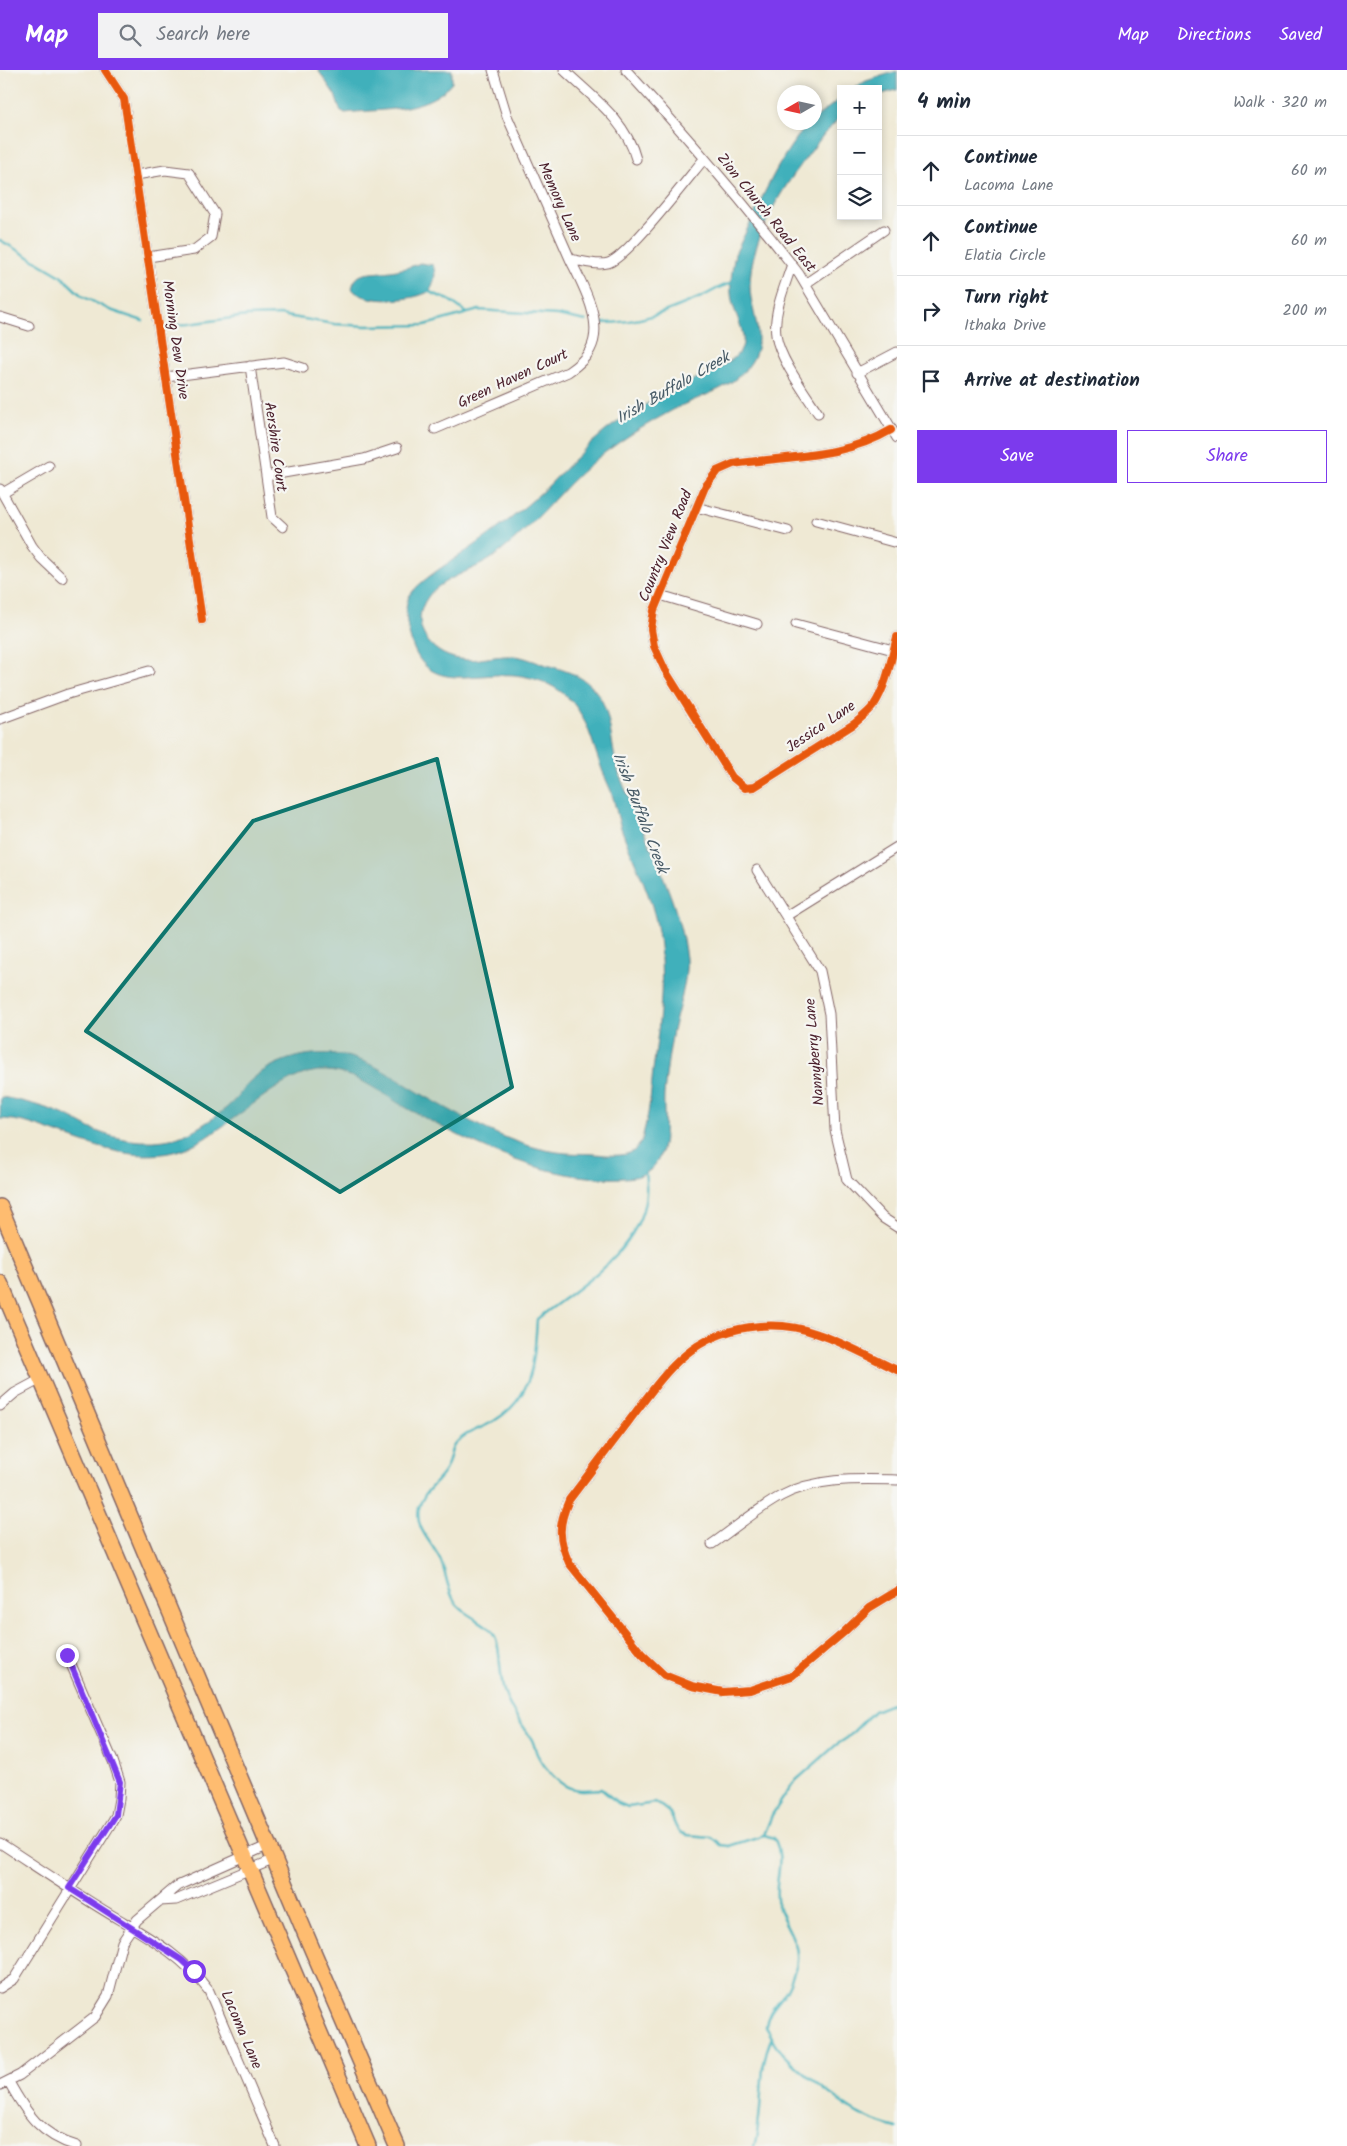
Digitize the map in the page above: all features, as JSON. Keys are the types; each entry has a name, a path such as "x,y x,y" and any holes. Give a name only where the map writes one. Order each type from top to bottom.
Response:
{"highway":[{"path":"0,1206 397,2146"},
{"path":"0,1282 368,2146"}],"street":[{"name":"Morning Dew Drive","path":"105,70 124,99 202,620"},
{"name":"Memory Lane","path":"493,70 507,116 570,259 608,263 618,257 638,238 704,158"},
{"path":"564,70 621,125 633,147 636,159"},
{"name":"Zion Church Road East","path":"626,70 716,171 792,264 897,438"},
{"path":"136,175 165,170 189,173 215,214 211,237 194,250 148,257"},
{"path":"805,284 884,230"},
{"name":"Green Haven Court","path":"435,429 568,372 583,361 591,350 594,321 592,310 570,259"},
{"path":"792,264 780,302 776,320 776,335 780,348 818,413"},
{"path":"0,317 29,326"},
{"path":"857,373 897,352"},
{"path":"166,377 284,362 303,368"},
{"name":"Aershire Court","path":"250,366 272,517 283,527"},
{"name":"Country View Road","path":"744,788 732,777 656,655 651,629 654,610 696,507 711,477 717,471 733,464 839,450 864,444 891,430"},
{"path":"266,476 364,459 397,448"},
{"path":"49,466 1,491 41,558 62,578"},
{"path":"696,507 788,531"},
{"path":"816,521 897,543"},
{"path":"660,595 757,624"},
{"path":"796,624 895,651"},
{"name":"Jessica Lane","path":"744,788 754,787 854,724 868,712 875,703 888,672 895,651 897,637"},
{"path":"0,719 68,694 149,671"},
{"path":"786,916 897,847"},
{"name":"Nannyberry Lane","path":"757,870 820,971 829,1014 835,1130 847,1180 883,1218 897,1227"},
{"path":"897,1370 817,1333 794,1328 770,1325 734,1330 707,1340 685,1355 661,1380 569,1500 562,1517 560,1531 562,1546 568,1563 642,1654 664,1675 692,1686 723,1692 750,1690 792,1676 844,1633 869,1608 897,1591"},
{"path":"0,1406 15,1394 41,1379"},
{"path":"712,1544 781,1496 802,1487 822,1482 856,1479 897,1480"},
{"path":"0,1988 14,1979 116,1815 120,1782 67,1655"},
{"name":"Lacoma Lane","path":"0,1843 132,1927 182,1960 194,1971 209,1991 275,2146"},
{"path":"160,1901 176,1900 247,1863 268,1844"},
{"path":"0,2085 9,2082 95,2017 108,1996 122,1942 132,1927 177,1886 247,1863 275,1859"},
{"path":"9,2082 38,2126 62,2142 76,2146"}],"highlighted area":[{"path":"437,759 512,1087 340,1192 86,1031 253,821"}],"water":[{"path":"318,70 452,70 452,83 442,93 416,105 388,110 345,113 340,110 335,95"},
{"path":"897,71 897,90 882,94 882,85 860,85"},
{"path":"837,101 837,120 824,134 788,183 770,214 753,258 750,286 758,338 754,358 747,368 722,388 659,418 605,452 569,484 513,542 484,563 449,580 433,591 422,607 420,617 421,627 425,636 439,651 448,656 466,660 516,656 561,669 585,681 598,694 603,703 609,721 617,767 668,888 682,934 686,958 684,986 673,1031 664,1095 662,1150 653,1168 645,1174 636,1177 595,1178 540,1168 514,1160 462,1137 350,1076 326,1071 309,1073 290,1080 195,1144 177,1151 161,1154 129,1154 113,1151 26,1123 0,1119 1,1097 50,1109 95,1130 120,1138 153,1141 174,1138 191,1132 220,1113 261,1072 287,1059 315,1054 329,1054 343,1055 375,1066 472,1122 522,1144 539,1149 566,1153 619,1155 631,1152 640,1143 648,1113 658,1032 661,993 659,936 648,894 621,828 611,791 586,724 578,710 567,697 554,687 539,680 514,675 452,677 438,674 427,667 417,655 410,637 406,608 408,599 418,585 513,517 604,432 636,410 669,391 720,367 737,354 742,347 743,336 731,295 731,278 735,254 768,185 788,150 804,130 822,130 822,113"},
{"path":"420,263 433,265 435,272 430,291 423,294 390,300 367,297 358,294 352,289 356,279 363,274 396,270"}],"waterway":[{"path":"0,240 61,276 82,296 110,310 143,321"},
{"path":"602,323 629,321 653,316 733,283"},
{"path":"427,291 449,300 467,313"},
{"path":"171,325 247,316 280,315 334,324 366,326 425,325 479,310 557,315 586,321"},
{"path":"645,1173 646,1198 640,1220 628,1240 594,1276 537,1319 533,1363 524,1389 517,1401 507,1411 494,1421 463,1436 455,1444 444,1472 426,1493 421,1502 418,1515 419,1522 440,1559 455,1602 464,1612 483,1623 493,1633 498,1645 502,1685 507,1698 532,1740 539,1758 556,1779 573,1789 601,1789 618,1803 628,1807 655,1803 670,1813 680,1832 687,1835 711,1837 721,1845 729,1846 764,1835 774,1838 779,1855 778,1905 795,1942 797,1958 790,1984 770,2013 766,2027 773,2040 787,2057 827,2092 861,2115 897,2128"},
{"path":"764,1835 772,1815 793,1783 836,1745 847,1738 874,1711 897,1702"},
{"path":"754,2146 759,2119 764,2063 772,2037"}],"cycle path":[{"path":"105,70 124,99 202,620"},
{"path":"891,430 873,439 835,451 733,464 717,471 705,487 654,610 651,629 654,646 665,670 732,777 745,788 754,787 854,724 867,713 874,705 882,689 897,637"},
{"path":"897,1370 838,1342 801,1329 784,1326 749,1327 715,1337 685,1355 655,1386 569,1500 561,1524 561,1539 569,1563 642,1654 664,1675 692,1686 723,1692 750,1690 792,1676 843,1633 869,1608 897,1591"}],"route":[{"path":"67,1655 113,1761 120,1782 116,1815 69,1888 182,1960 194,1971"}],"water label":[{"name":"Irish Buffalo Creek","path":"673,388"},
{"name":"Irish Buffalo Creek","path":"640,813"}]}
